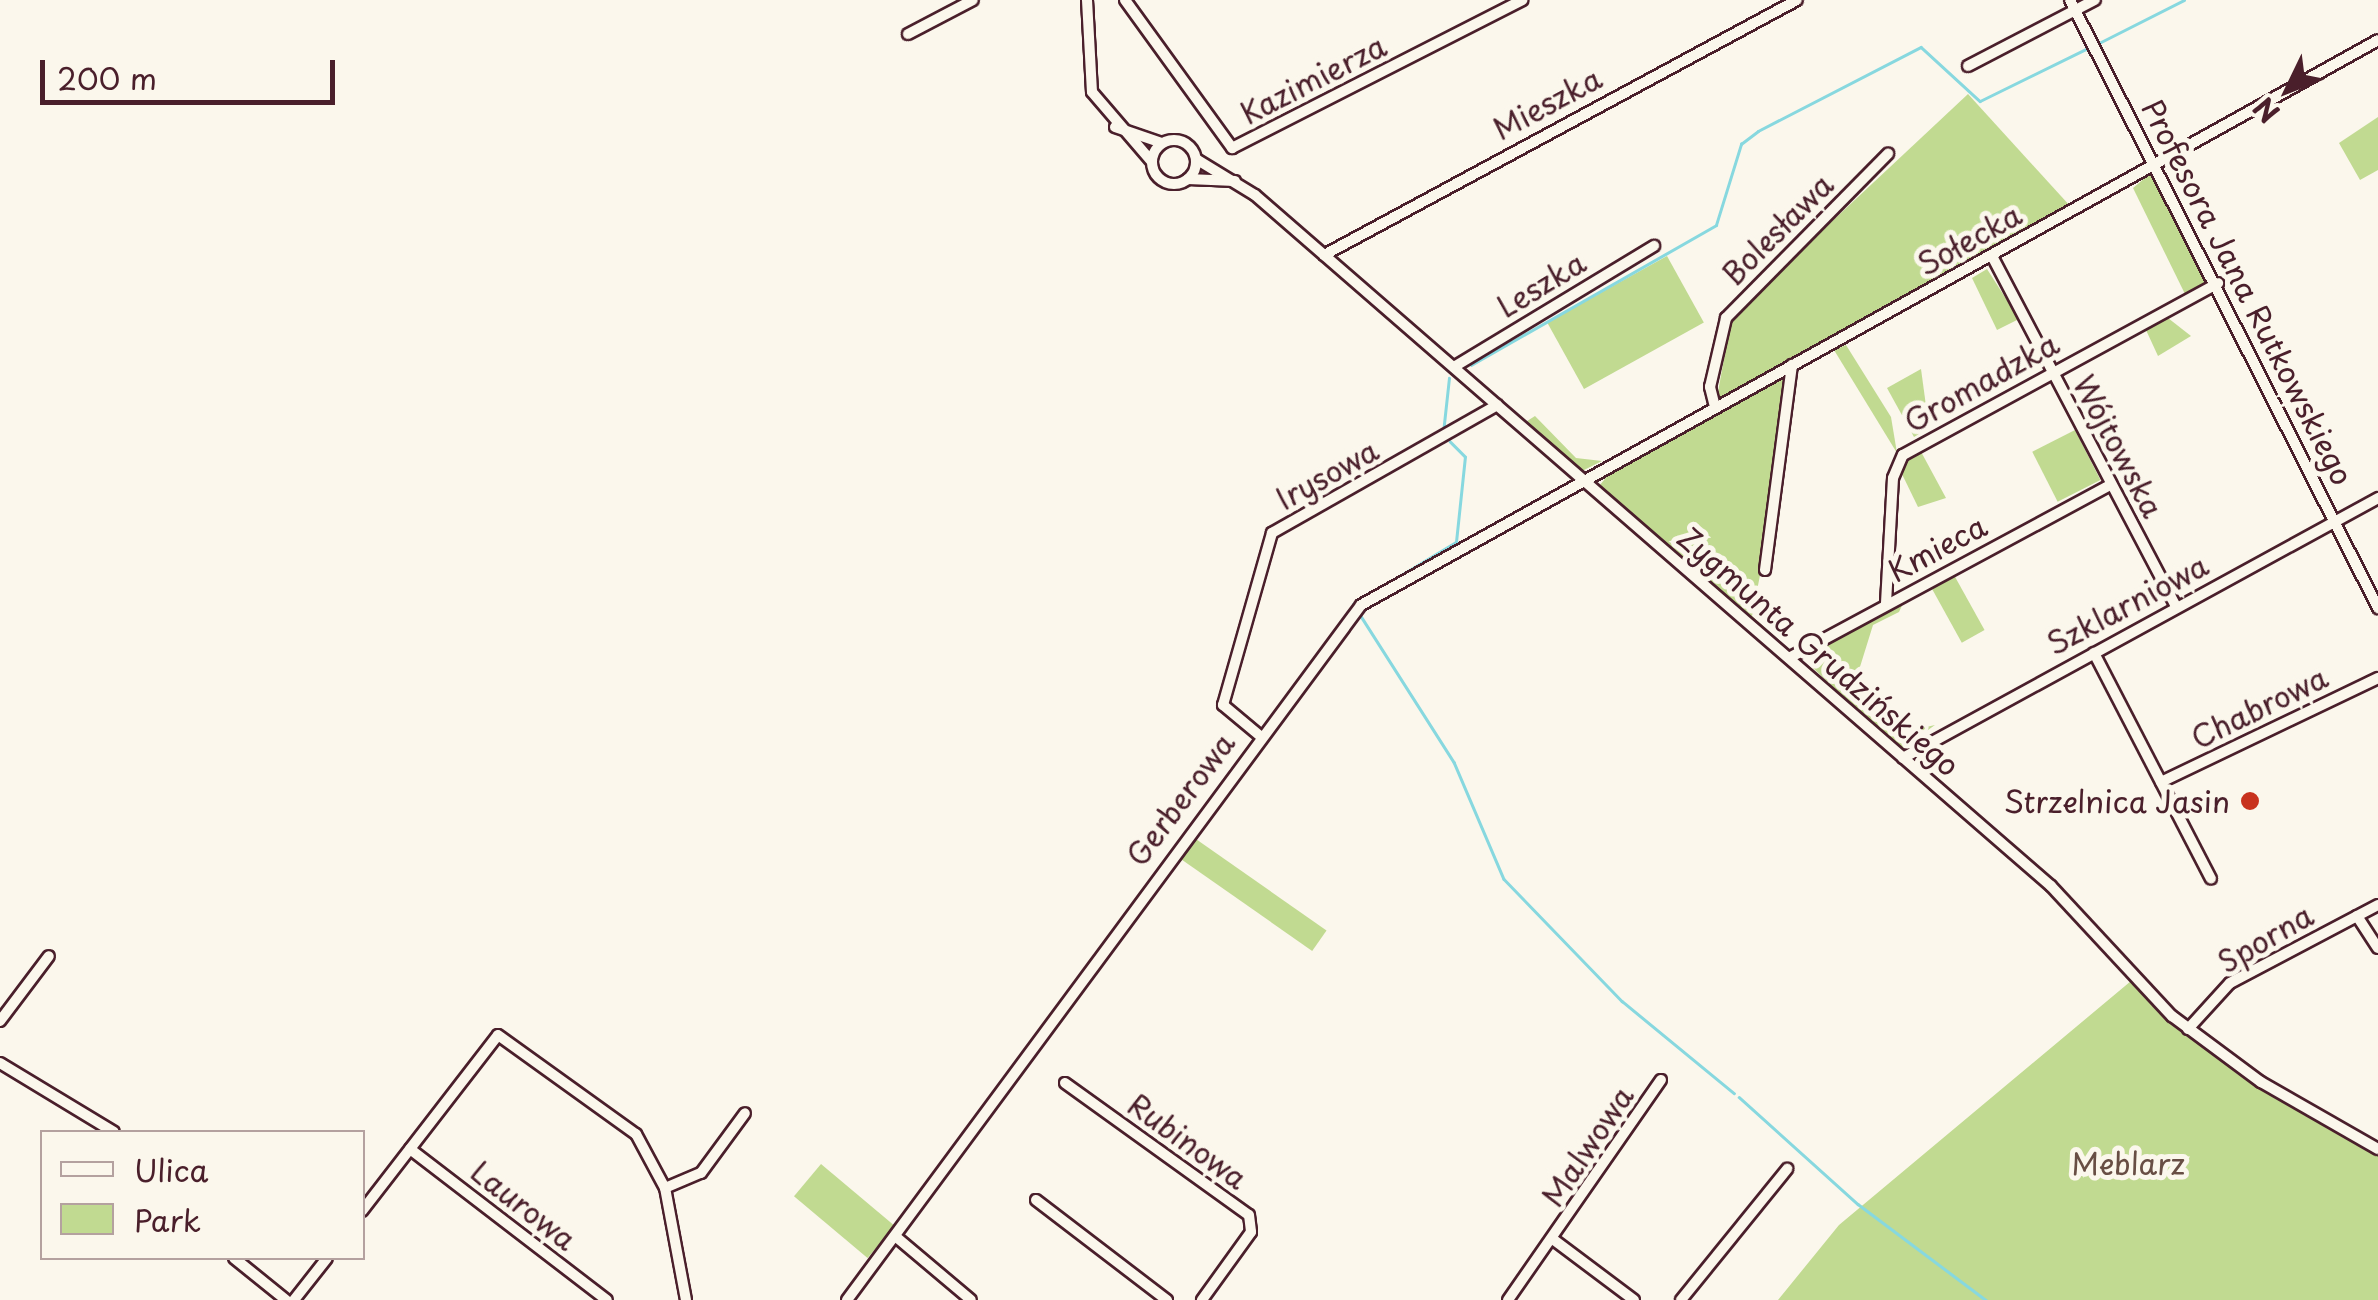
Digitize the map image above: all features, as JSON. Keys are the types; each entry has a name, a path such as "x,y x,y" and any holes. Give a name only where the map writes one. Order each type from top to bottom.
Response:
{"street":[{"path":"908,34 972,0"},
{"path":"1087,0 1092,92 1114,127 1152,162 1164,182 1236,181"},
{"name":"Kazimierza","path":"1124,0 1232,148 1523,0"},
{"name":"Mieszka","path":"1324,255 1797,0"},
{"path":"1968,66 2073,5 2095,0"},
{"name":"Profesora Jana Rutkowskiego","path":"2073,5 2159,162 2378,608"},
{"name":"Sołecka","path":"1584,480 2378,40"},
{"path":"1114,127 1162,143 1184,141 1196,159 1188,179"},
{"path":"1152,162 1162,143"},
{"name":"Bolesława","path":"1715,407 1710,387 1726,318 1888,154"},
{"name":"Zygmunta Grudzińskiego","path":"1196,159 1236,181 1324,255 2052,886 2188,1029 2378,1149"},
{"name":"Leszka","path":"1454,367 1654,246"},
{"name":"Wójtowska","path":"1992,256 2176,606"},
{"name":"Gromadzka","path":"1886,602 1899,460 2051,370 2218,283"},
{"path":"1765,570 1792,365"},
{"name":"Irysowa","path":"1259,736 1223,705 1272,533 1497,405"},
{"name":"Gerberowa","path":"847,1300 1259,736 1361,605 1584,480"},
{"name":"Kmieca","path":"1789,658 1886,602 2110,485"},
{"name":"Szklarniowa","path":"1903,758 2378,498"},
{"path":"2094,653 2211,878"},
{"name":"Chabrowa","path":"2161,782 2378,678"},
{"name":"Sporna","path":"2188,1029 2228,984 2378,905"},
{"path":"2357,916 2378,948"},
{"path":"0,1021 50,956"},
{"path":"365,1207 498,1034 636,1134 665,1188 686,1300"},
{"path":"0,1063 111,1130"},
{"name":"Malwowa","path":"1508,1300 1554,1240 1661,1080"},
{"name":"Rubinowa","path":"1065,1083 1250,1215 1250,1232 1202,1300"},
{"path":"665,1188 701,1173 745,1113"},
{"name":"Laurowa","path":"410,1149 606,1300"},
{"path":"1681,1300 1787,1169"},
{"path":"1036,1200 1167,1300"},
{"path":"895,1236 971,1300"},
{"name":"Malwowa","path":"1554,1240 1634,1300"},
{"path":"236,1260 286,1300"},
{"path":"294,1300 325,1260"}],"green space":[{"path":"1968,94 2071,207 1716,403 1732,315"},
{"path":"2378,117 2378,170 2360,180 2339,143"},
{"path":"2152,172 2210,279 2185,294 2133,188"},
{"path":"1667,256 1704,322 1584,389 1547,322"},
{"path":"1987,269 2019,319 1997,330 1972,278"},
{"path":"2168,318 2191,336 2158,356 2146,330"},
{"path":"1846,345 1891,417 1897,453 1834,350"},
{"path":"1921,369 1929,428 1914,437 1887,388"},
{"path":"1783,379 1773,509 1752,616 1779,640 1770,642 1599,486 1614,468"},
{"path":"1535,416 1576,458 1602,461 1576,474 1518,427"},
{"path":"2075,430 2100,480 2058,502 2032,452"},
{"path":"1919,448 1946,498 1918,507 1900,470"},
{"path":"1954,575 1985,630 1962,643 1931,588"},
{"path":"1906,597 1899,612 1873,625 1850,699 1892,735 1935,725 1900,750 1813,668 1826,642"},
{"path":"1193,837 1327,930 1312,951 1179,857"},
{"name":"Meblarz","path":"2131,981 2237,1074 2378,1156 2378,1300 1778,1300 1839,1225"},
{"path":"821,1164 895,1226 868,1258 794,1196"}],"waterway":[{"path":"2099,43 2184,0"},
{"path":"1471,365 1716,225 1741,144 1758,131 1921,47 1980,101 2088,48"},
{"path":"1443,433 1449,378"},
{"path":"1353,604 1456,542 1465,457 1450,442"},
{"path":"1359,613 1454,762 1504,879 1622,1001 1734,1093"},
{"path":"1739,1097 1858,1204 1986,1300"}],"place":[{"name":"Strzelnica Jasin","path":"2250,801"}]}
